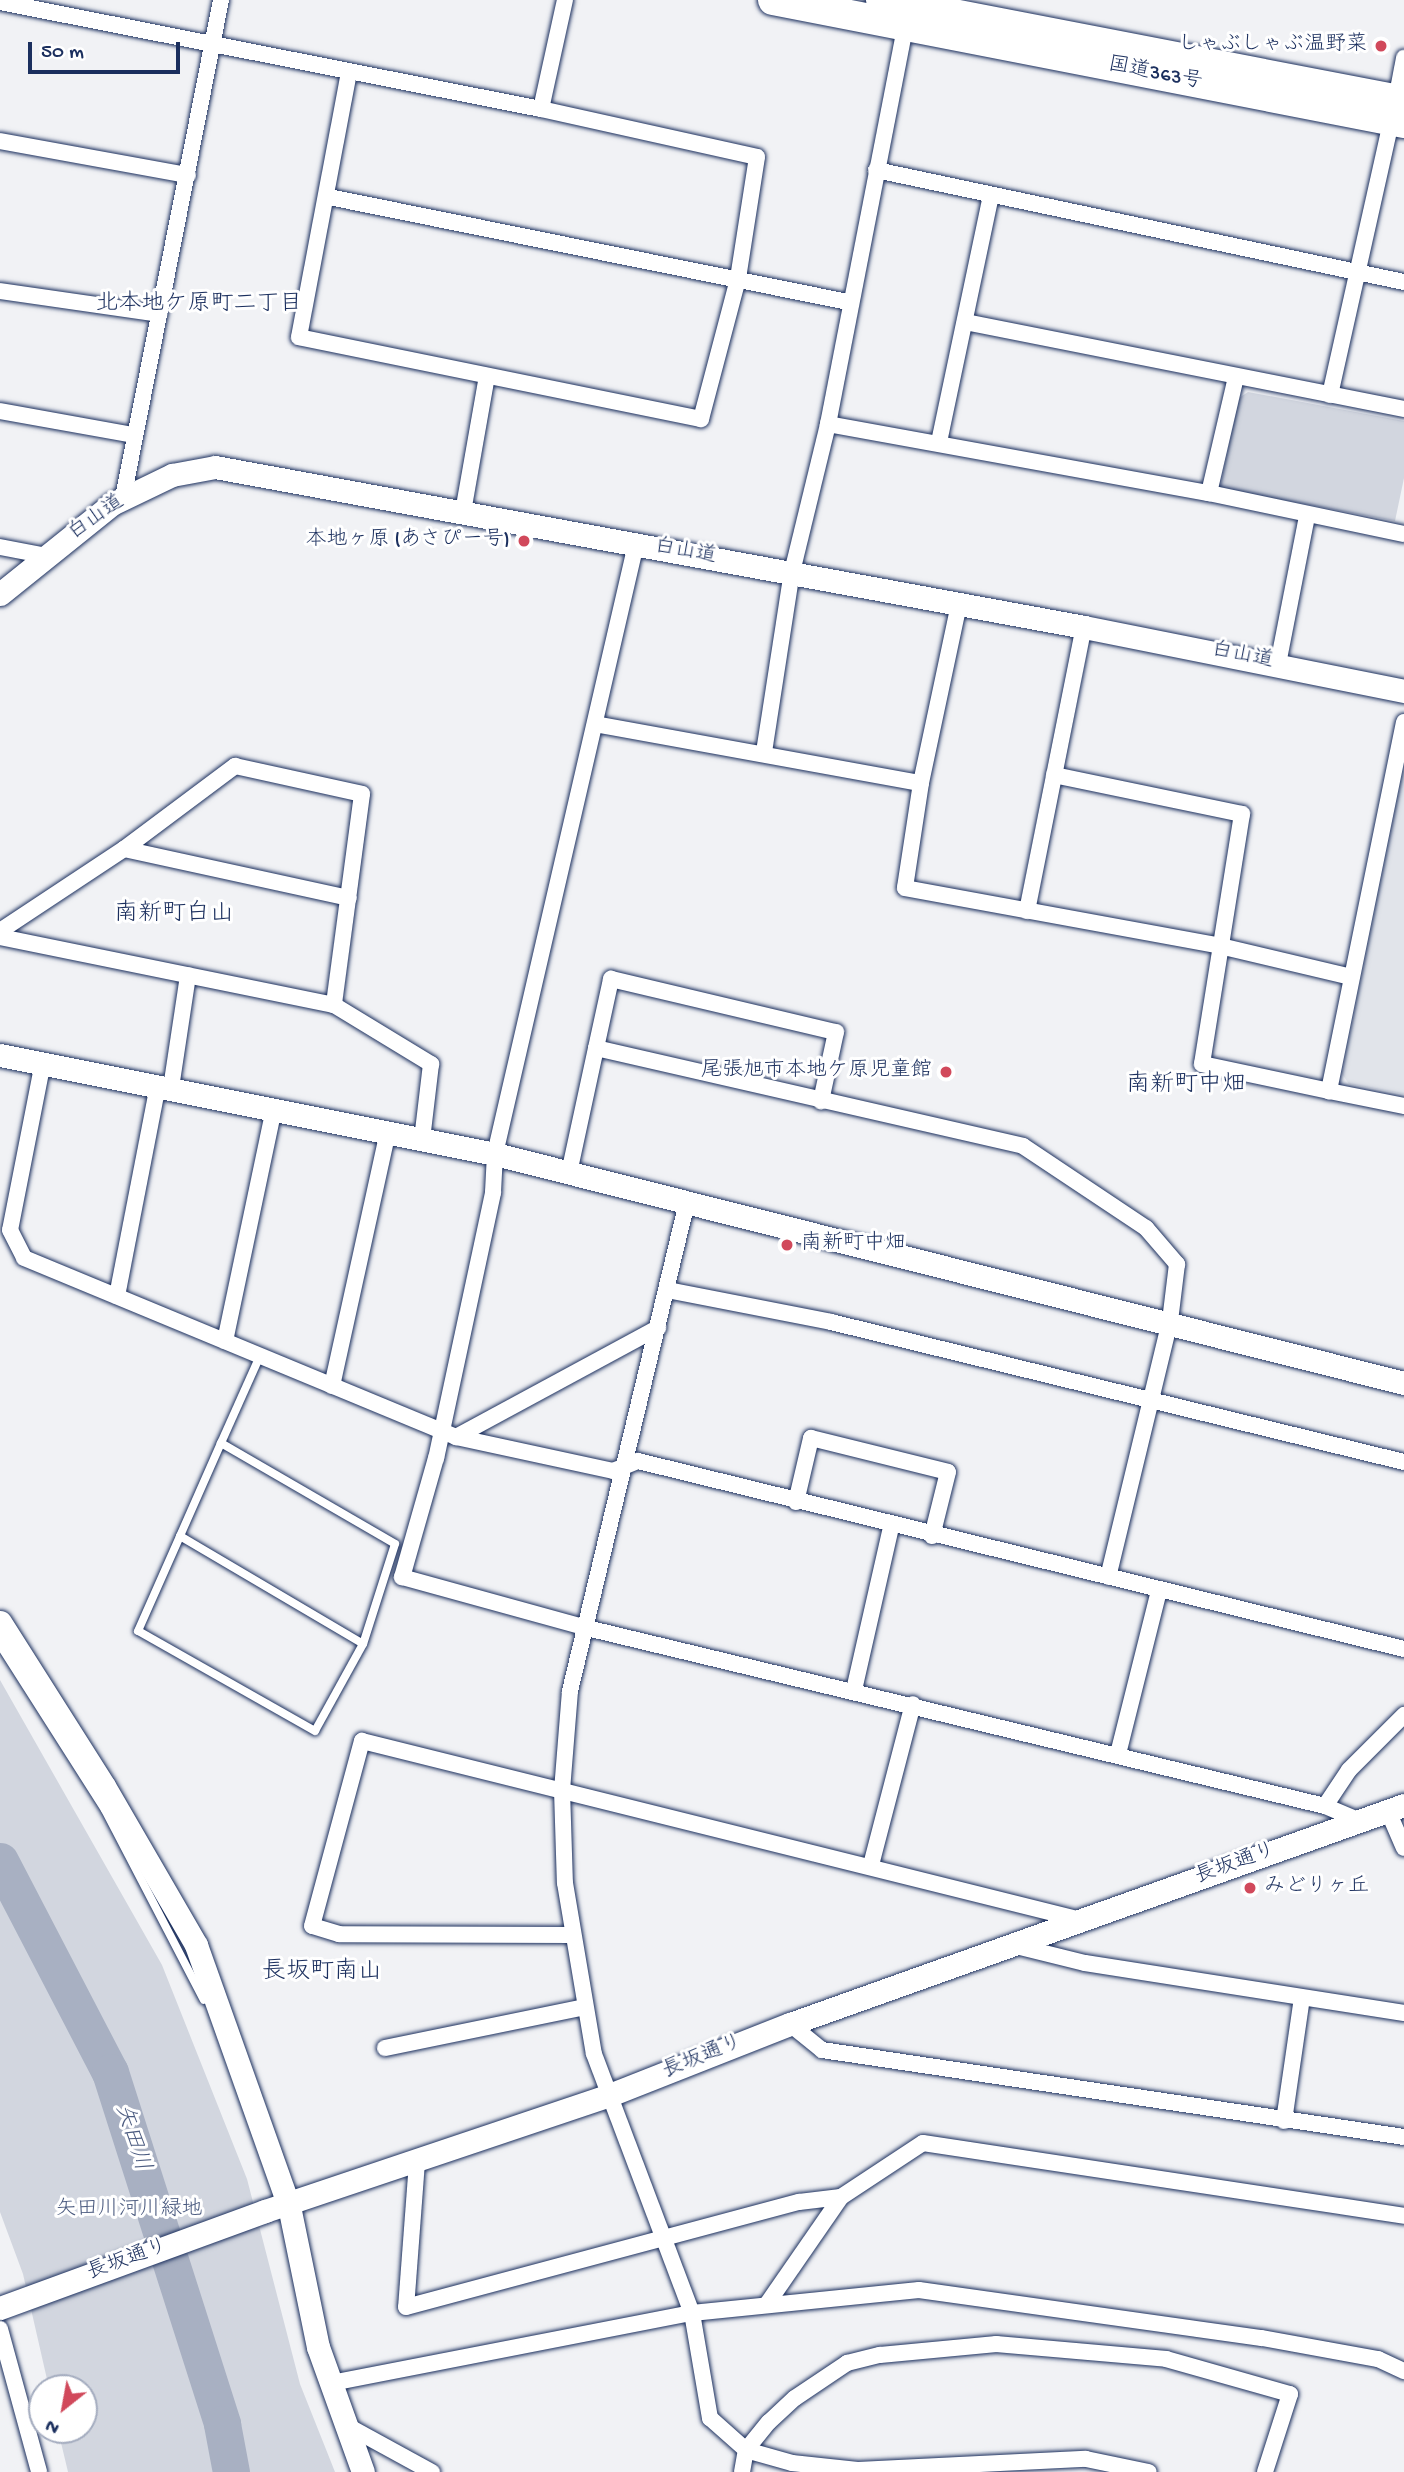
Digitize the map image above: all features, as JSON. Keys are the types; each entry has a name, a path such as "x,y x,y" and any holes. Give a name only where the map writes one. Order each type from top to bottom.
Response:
{"highway":[{"name":"国道363号","path":"773,0 901,8 1399,111"}],"street":[{"path":"123,498 221,0"},
{"path":"541,109 565,0"},
{"path":"0,2 541,109 757,157 738,279 701,419 299,337 328,197 349,73"},
{"path":"764,752 792,572 828,424 848,302 876,170 901,8"},
{"path":"1330,395 1356,273 1399,111 1404,58"},
{"path":"0,141 188,175"},
{"path":"876,170 1404,282"},
{"path":"939,442 991,195"},
{"path":"328,197 848,302"},
{"path":"0,291 159,314"},
{"path":"965,322 1404,409"},
{"path":"463,512 487,376"},
{"path":"1209,493 1236,377"},
{"path":"0,411 134,435"},
{"path":"828,424 1209,493 1307,516 1403,530"},
{"name":"白山道","path":"0,594 123,498 173,475 215,467 1084,627 1404,691"},
{"path":"1278,664 1307,516"},
{"path":"636,544 495,1154 493,1193 418,1532 402,1577 587,1628 913,1704 1325,1806 1360,1821"},
{"path":"0,547 47,556"},
{"path":"959,604 921,783 905,887 1220,946 1351,977"},
{"path":"1027,911 1084,627"},
{"path":"1329,1091 1404,722"},
{"path":"595,724 764,752 921,783"},
{"path":"0,931 124,849 235,766 362,794 334,1005"},
{"path":"1054,775 1241,814 1202,1064 1404,1106"},
{"path":"124,849 349,898"},
{"path":"0,937 334,1005 431,1064 422,1139"},
{"path":"117,1296 188,975"},
{"path":"569,1173 611,979 836,1032 821,1101"},
{"path":"596,1048 1023,1146 1146,1228 1177,1265 1170,1321 1147,1401 1108,1577"},
{"path":"0,1055 495,1154 1170,1321 1404,1384"},
{"path":"43,1062 10,1230 24,1258 456,1437 612,1471 638,1461 891,1527 1404,1648"},
{"path":"225,1341 274,1109"},
{"path":"332,1386 388,1132"},
{"path":"687,1202 570,1691 562,1790 565,1883 594,2054 666,2235 692,2313 710,2418 747,2450 792,2463 858,2471 1086,2459 1149,2472"},
{"path":"667,1290 831,1322 1404,1462"},
{"path":"456,1437 658,1328"},
{"path":"796,1502 811,1438 948,1472 932,1536"},
{"path":"854,1690 891,1527"},
{"path":"1118,1754 1159,1591"},
{"path":"0,1622 104,1786 196,1945 289,2206 318,2347 363,2472"},
{"path":"872,1865 913,1704"},
{"path":"1325,1806 1349,1770 1404,1715"},
{"path":"573,1935 339,1934 312,1926 362,1741 872,1865 1082,1920"},
{"path":"1396,1808 1404,1848"},
{"name":"長坂通り","path":"3,2306 265,2211 289,2206 612,2094 790,2024 1396,1808"},
{"path":"1012,1945 1085,1963 1404,2013"},
{"path":"1284,2122 1303,1998"},
{"path":"385,2049 584,2007"},
{"path":"790,2024 822,2050 1284,2122 1404,2137"},
{"path":"767,2304 841,2197 923,2143 1404,2216"},
{"path":"417,2162 406,2307 666,2235 799,2202 841,2197"},
{"path":"331,2383 692,2313 919,2290 1262,2338 1378,2358 1404,2371"},
{"path":"0,2329 39,2472"},
{"path":"742,2472 747,2450 795,2398 847,2363 880,2355 996,2344 1166,2359 1290,2394 1265,2472"},
{"path":"346,2425 432,2472"}],"lane":[{"path":"221,1443 395,1544 363,1644 315,1731 138,1631 221,1443 260,1356"},
{"path":"180,1536 363,1644"},
{"path":"388,1566 405,1567"},
{"path":"0,1646 104,1810 186,1960 230,2072 244,2075"}],"shaded area":[{"path":"1404,767 1404,1094 1349,1084 1342,1074"}],"green space":[{"path":"1248,392 1404,421 1404,478 1395,521 1220,488 1239,398"},
{"name":"矢田川河川緑地","path":"0,1680 162,1965 247,2179 300,2384 335,2472 68,2472 61,2444 98,2444 98,2374 46,2374 23,2274 0,2212"}],"waterway":[{"name":"矢田川","path":"0,1861 110,2072 222,2424 231,2472"}],"place":[{"name":"しゃぶしゃぶ温野菜","path":"1381,46"},
{"name":"本地ヶ原 (あさぴー号)","path":"524,541"},
{"name":"尾張旭市本地ケ原児童館","path":"946,1072"},
{"name":"南新町中畑","path":"787,1245"},
{"name":"みどりヶ丘","path":"1250,1888"}],"district":[{"name":"北本地ケ原町二丁目","path":"199,305"},
{"name":"南新町白山","path":"174,915"},
{"name":"南新町中畑","path":"1186,1086"},
{"name":"長坂町南山","path":"322,1973"}]}
